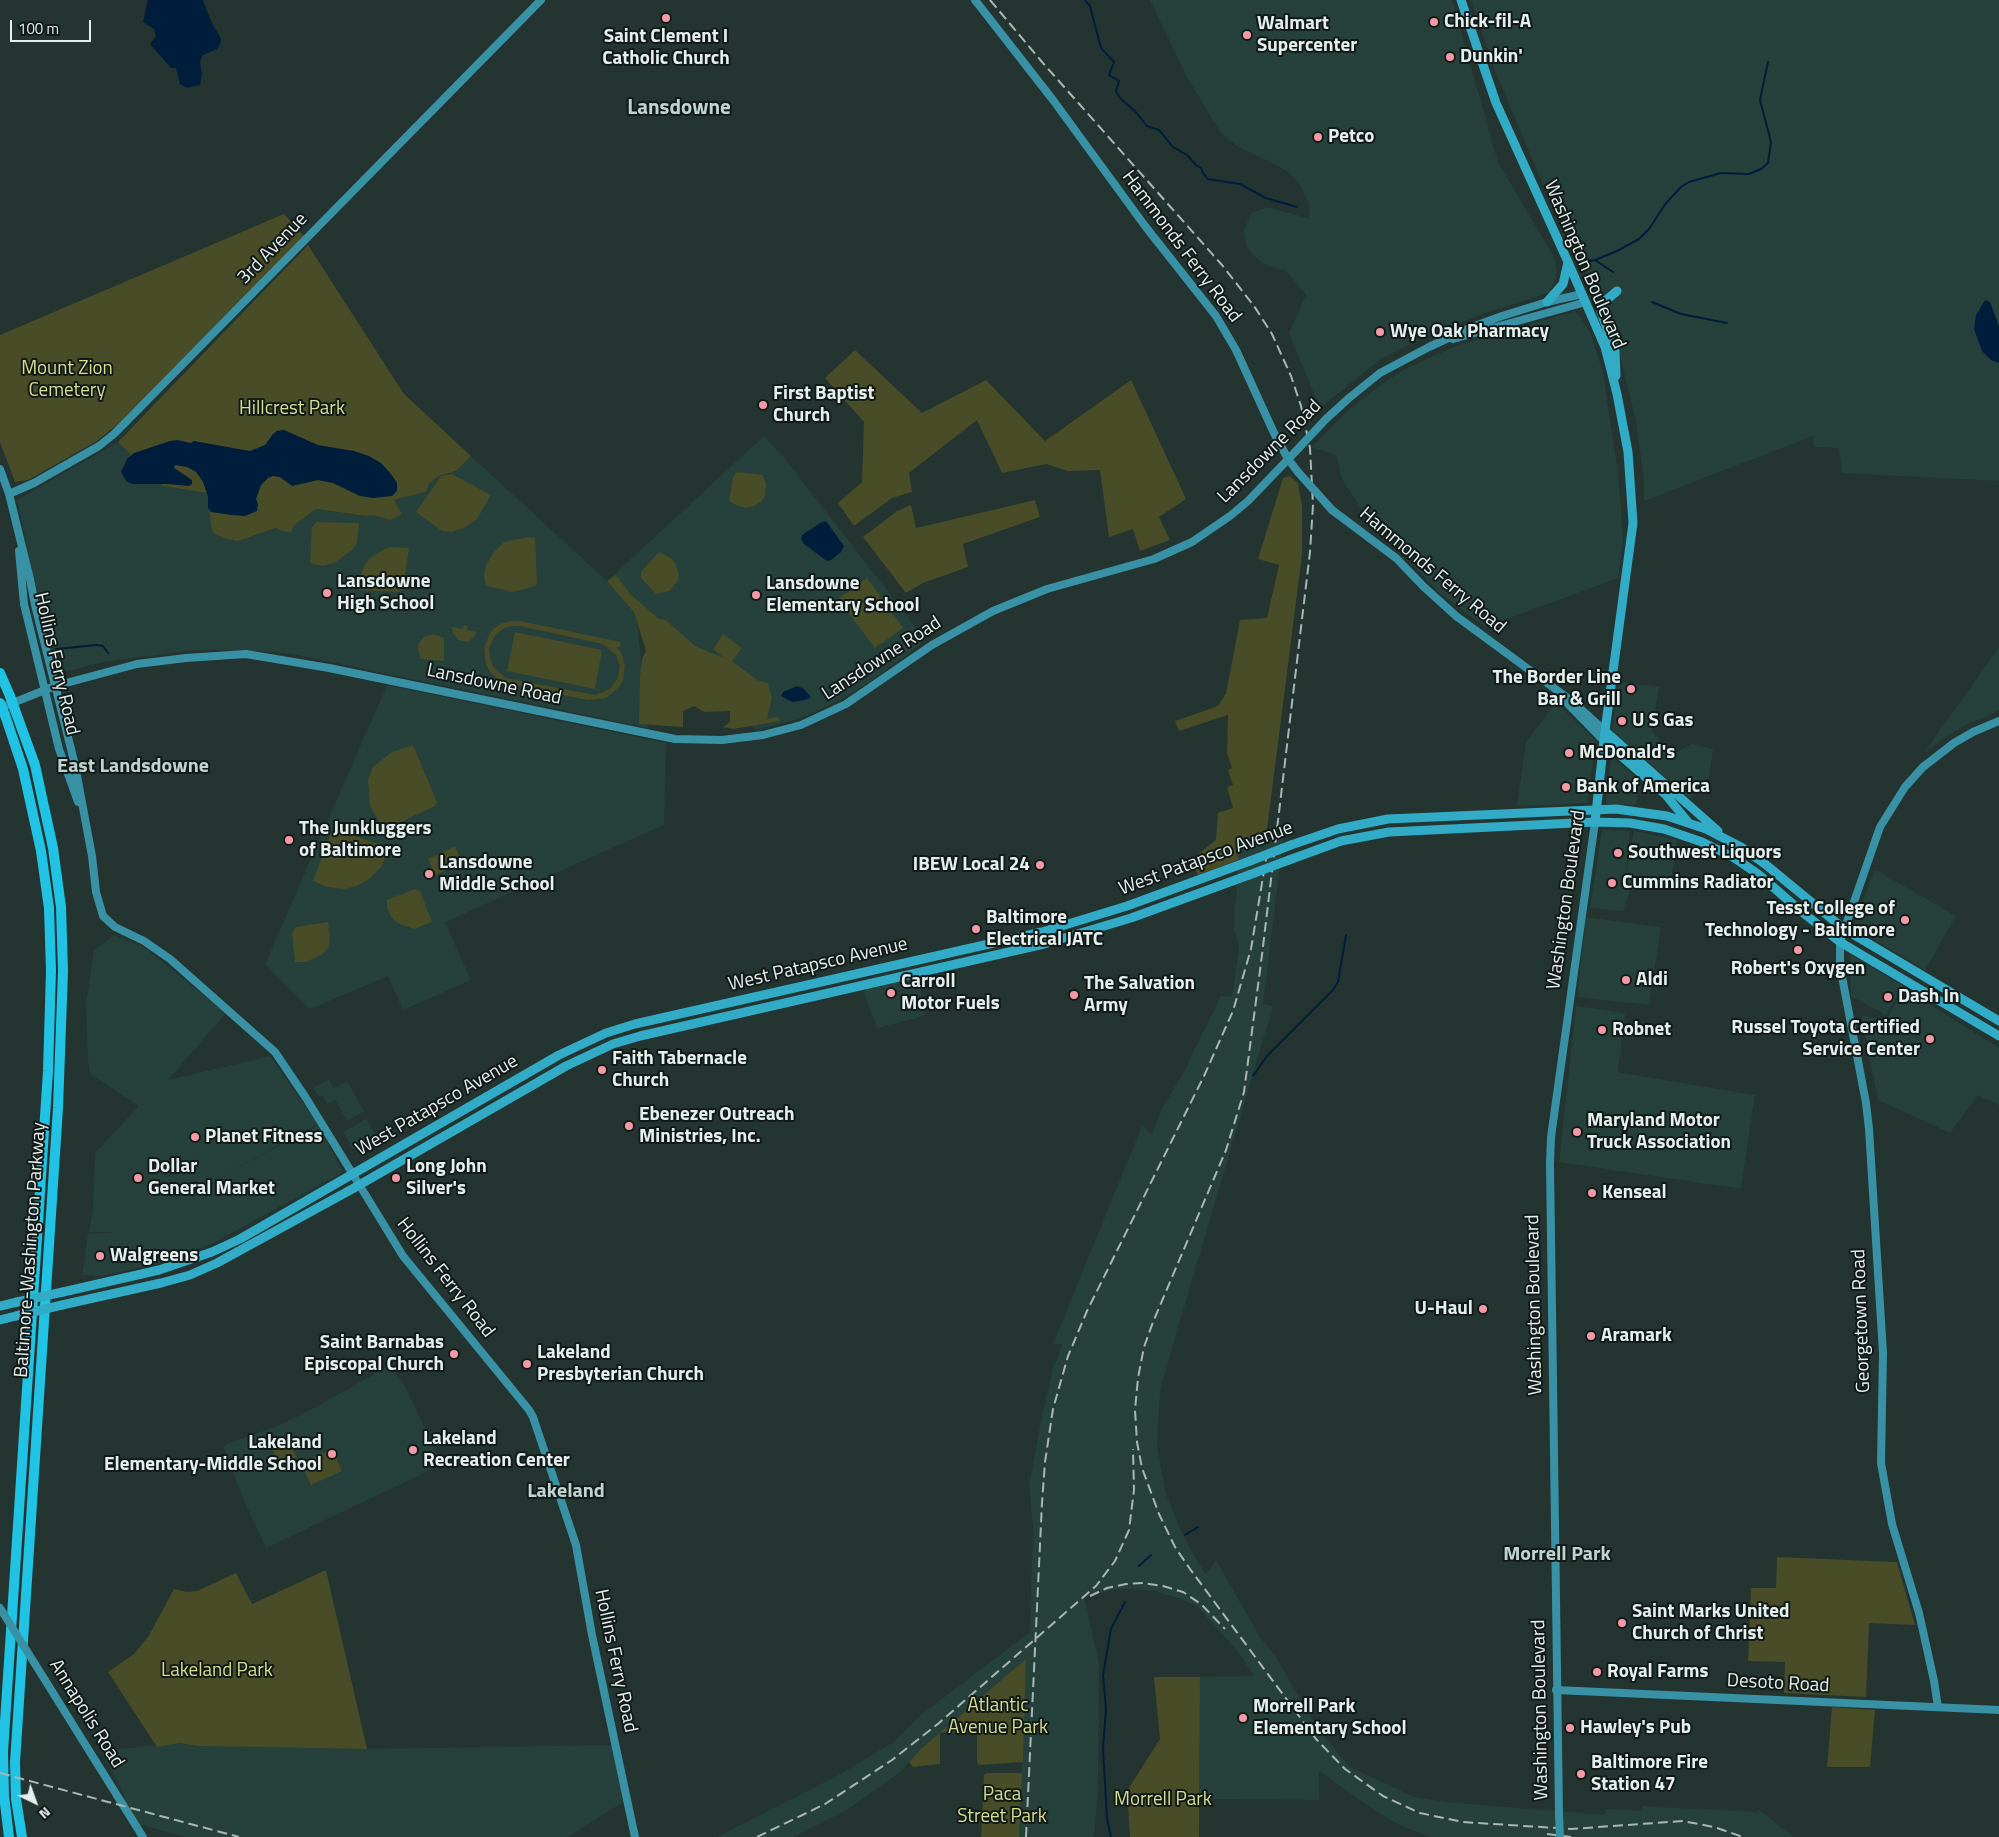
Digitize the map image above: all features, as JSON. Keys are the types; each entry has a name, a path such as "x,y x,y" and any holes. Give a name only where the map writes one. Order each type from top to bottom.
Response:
{"highway":[{"name":"Baltimore-Washington Parkway","path":"0,672 16,710 40,784 53,848 61,907 63,972 58,1108 14,1762 16,1799 22,1837"},
{"name":"Baltimore-Washington Parkway","path":"0,703 23,769 42,851 49,908 51,971 48,1071 3,1752 4,1795 9,1837"}],"main road":[{"name":"Washington Boulevard","path":"1461,0 1496,103 1605,347 1617,394 1628,452 1632,523 1595,822"},
{"path":"1547,302 1564,284 1568,262"},
{"path":"1617,291 1604,302 1601,312 1615,352 1617,394"},
{"path":"1605,731 1725,838 1765,864 1844,930 1999,1021"},
{"path":"1604,741 1668,798 1688,822 1684,835"},
{"name":"West Patapsco Avenue","path":"0,1306 124,1279 159,1270 212,1252 295,1207 559,1055 606,1033 644,1021 1042,932 1127,906 1338,829 1388,819 1597,809 1632,810 1667,816 1688,822 1725,838"},
{"name":"West Patapsco Avenue","path":"0,1320 190,1275 218,1264 566,1066 614,1044 640,1036 1053,942 1131,918 1341,841 1389,832 1595,822 1648,825 1684,835 1719,850 1748,867 1840,942 1999,1036"},
{"path":"272,1234 271,1230 274,1226 295,1214 295,1207"},
{"path":"62,1305 68,1298 120,1286 124,1279"}],"street":[{"name":"3rd Avenue","path":"8,494 34,483 99,446 114,434 540,0"},
{"name":"Hammonds Ferry Road","path":"975,0 1054,100 1144,225 1216,316 1236,350 1274,433 1288,459 1298,472 1332,510 1396,558 1424,588 1456,616 1585,712 1605,731"},
{"name":"Lansdowne Road","path":"1442,342 1472,335 1584,298"},
{"name":"Lansdowne Road","path":"2,711 55,686 137,664 246,654 348,672 675,739 706,741 748,738 783,731 818,718 860,696 932,645 963,626 1022,598 1074,580 1154,559 1192,542 1248,501 1326,419 1349,398 1402,360 1472,327 1547,302 1584,298"},
{"name":"Hollins Ferry Road","path":"0,470 8,494 75,765 87,826 96,892 103,916 115,927 144,941 170,959 275,1052 310,1103 358,1185 413,1270 523,1402 533,1417 576,1544 590,1626 635,1837"},
{"name":"Hollins Ferry Road","path":"18,534 24,604 59,748 87,826"},
{"name":"Hammonds Ferry Road","path":"1555,690 1604,741"},
{"name":"Georgetown Road","path":"1938,1707 1918,1613 1892,1524 1881,1463 1883,1353 1869,1129 1866,1103 1840,966 1840,942 1880,827 1905,787 1923,767 1954,743 1973,732 1999,721"},
{"name":"Washington Boulevard","path":"1560,1837 1556,1690 1551,1146 1595,822"},
{"name":"Annapolis Road","path":"0,1608 143,1837"},
{"name":"Desoto Road","path":"1556,1690 1999,1710"}],"shaded area":[{"path":"1150,0 1452,0 1498,162 1555,259 1557,274 1549,293 1488,312 1433,333 1381,359 1320,408 1289,333 1306,295 1285,270 1264,264 1254,256 1247,247 1243,232 1251,214 1266,207 1308,218 1310,213 1307,199 1291,174 1277,165 1238,147 1221,133 1187,77"},
{"path":"1471,0 1999,0 1999,481 1842,473 1839,448 1814,447 1813,436 1644,501 1644,481 1636,421 1617,344 1580,259 1573,256 1496,73"},
{"path":"1575,311 1591,335 1603,372 1617,466 1621,508 1623,542 1618,578 1485,627 1438,592 1403,554 1390,543 1360,507 1342,479 1336,455 1312,447 1350,409 1403,370 1456,346"},
{"name":"Lansdowne High School","path":"764,436 782,455 907,616 918,631 922,641 919,646 871,681 842,699 799,719 756,730 636,610 648,728 297,655 274,652 185,651 103,662 69,671 61,670 52,662 17,500 118,442 163,486 207,493 238,541 276,528 282,531 316,509 366,516 374,515 391,520 394,500 426,492 429,484 438,476 456,471 471,456 607,581"},
{"path":"1999,647 1999,711 1948,735 1924,753"},
{"path":"1618,682 1659,687 1652,732 1673,754 1692,744 1713,749 1709,777 1690,799 1612,731"},
{"name":"Lansdowne Middle School","path":"387,685 666,743 664,825 445,922 471,980 403,1010 388,976 310,1009 265,964"},
{"path":"1556,702 1596,741 1587,803 1517,806 1526,742"},
{"path":"1611,757 1640,780 1636,805 1606,804"},
{"path":"1602,830 1630,831 1626,872 1634,831 1677,840 1670,887 1633,880 1624,911 1590,908"},
{"path":"1284,833 1263,1004 1273,1006 1160,1389 1157,1447 1166,1494 1181,1531 1206,1574 1216,1560 1260,1637 1273,1653 1321,1733 1350,1767 1414,1797 1447,1802 1605,1815 1606,1809 1642,1811 1642,1806 1757,1812 1759,1810 1794,1837 1430,1837 1402,1826 1380,1814 1319,1771 1319,1800 1199,1799 1200,1677 1254,1676 1239,1653 1198,1607 1181,1599 1154,1591 1126,1589 1112,1590 1084,1597 1099,1664 1098,1792 1094,1837 1019,1837 1026,1660 922,1748 900,1772 847,1810 793,1837 717,1837 837,1776 895,1741 922,1714 1030,1632 1033,1526 1029,1485 1054,1363 1055,1365 1062,1344 1053,1344 1142,1126 1152,1134 1163,1107 1189,1063 1221,996 1232,997 1239,948 1234,930 1234,904 1236,902 1239,843"},
{"name":"Tesst College of Technology - Baltimore","path":"1874,871 1878,871 1956,916 1925,970 1856,929 1854,924"},
{"path":"1586,917 1661,927 1649,1005 1577,997"},
{"path":"114,935 144,947 226,1013 168,1080 270,1056 318,1124 205,1185 318,1125 343,1172 215,1242 169,1261 101,1276 82,1275 88,1234 116,1232 89,1232 93,1207 95,1153 139,1106 90,1074 86,1003 94,950"},
{"path":"1850,954 1903,986 1886,1015 1851,996"},
{"path":"918,977 926,1014 877,1028 864,993 865,990"},
{"path":"1904,988 1999,1048 1999,1105 1978,1095 1950,1133 1878,1100 1861,1015 1886,1020"},
{"path":"1576,1006 1625,1013 1618,1072 1755,1095 1741,1189 1559,1162"},
{"path":"329,1079 334,1088 347,1081 364,1111 347,1121 335,1100 327,1104 322,1095 319,1097 313,1088"},
{"path":"366,1119 377,1136 353,1149 343,1132"},
{"name":"Lakeland Elementary-Middle School","path":"391,1365 404,1385 441,1465 266,1548 241,1494 224,1447 226,1444 275,1427 305,1413"},
{"path":"180,1743 197,1746 367,1749 613,1745 625,1801 568,1837 185,1837 138,1824 122,1797 126,1798 101,1751"}],"green space":[{"name":"Mount Zion Cemetery","path":"284,214 304,236 117,425 97,441 28,480 15,482 0,442 0,335"},
{"name":"Hillcrest Park","path":"308,245 404,394 471,456 456,471 438,476 429,484 426,492 394,500 402,514 390,520 374,515 366,516 316,509 294,525 291,532 276,528 238,541 224,538 212,532 207,493 163,486 118,442"},
{"path":"855,350 922,413 986,380 1045,441 1131,380 1186,499 1159,517 1170,540 1140,551 1133,529 1109,537 1100,470 1068,471 1046,464 1002,473 977,420 909,473 912,492 892,498 854,526 838,503 862,482 864,422 825,378"},
{"path":"737,472 763,475 766,484 765,496 761,502 746,508 729,501 733,477"},
{"path":"452,474 491,495 477,519 466,527 452,532 442,531 416,512 441,476"},
{"path":"1290,476 1298,483 1302,506 1302,555 1266,837 1240,843 1238,860 1198,875 1192,859 1216,840 1218,813 1233,808 1227,787 1233,785 1228,770 1232,768 1227,753 1228,715 1179,731 1175,721 1218,706 1226,693 1240,620 1267,618 1279,565 1258,559 1283,478"},
{"path":"1035,500 1040,517 963,544 968,567 923,583 906,593 863,537 897,511 911,505 916,528"},
{"path":"317,522 359,523 357,543 352,550 334,563 323,566 310,563 312,527"},
{"path":"527,537 535,538 537,583 535,586 513,592 486,586 484,574 486,565 494,552 504,542"},
{"path":"390,547 409,548 403,589 399,592 359,590 363,568 369,559"},
{"path":"659,552 671,558 679,574 678,581 669,591 656,594 641,578 641,572"},
{"path":"616,575 631,595 659,619 666,620 695,646 724,658 713,649 723,634 742,648 732,661 757,680 768,683 772,698 767,719 778,717 780,721 734,729 723,727 730,722 730,711 704,712 694,706 683,711 683,727 639,724 640,676 642,659 646,651 634,612 607,581"},
{"path":"867,578 903,628 875,648 838,599"},
{"path":"520,621 621,642 620,647 616,647 621,652 625,666 623,680 619,687 606,698 588,700 513,685 498,679 490,672 486,664 484,647 491,631 500,624","holes":["520,626 603,644 616,655 620,666 618,678 610,689 595,695 506,678 494,668 489,648 495,635 503,629"]},
{"path":"464,625 468,626 467,630 477,632 468,642 458,640 453,633 452,627 463,629"},
{"path":"515,632 602,650 595,689 507,671"},
{"path":"433,634 444,638 444,661 421,659 420,657 419,643 424,637"},
{"path":"413,745 437,802 435,806 384,830 370,806 368,780 373,767 392,752"},
{"path":"338,830 390,848 381,867 369,879 357,886 344,889 327,887 313,881 331,833"},
{"path":"455,846 462,863 435,875 428,859"},
{"path":"415,889 420,891 432,922 414,929 397,923 390,915 387,908 387,900"},
{"path":"328,922 330,940 328,948 323,954 306,962 295,962 292,933 296,927"},
{"path":"290,1443 297,1458 281,1466 273,1451"},
{"path":"332,1449 342,1471 311,1485 301,1463"},
{"path":"1777,1557 1897,1562 1915,1625 1869,1623 1866,1697 1784,1693 1785,1662 1748,1661 1751,1588 1776,1588"},
{"name":"Lakeland Park","path":"326,1570 367,1749 197,1746 180,1743 157,1747 108,1672 134,1654 148,1637 174,1589 187,1592 197,1591 236,1573 252,1604"},
{"name":"Atlantic Avenue Park","path":"1026,1659 1023,1762 979,1765 977,1762 977,1733 941,1732"},
{"name":"Morrell Park","path":"1154,1677 1200,1677 1199,1837 1130,1837 1127,1791 1160,1739"},
{"path":"1832,1707 1875,1710 1870,1767 1827,1767"},
{"name":"Atlantic Avenue Park","path":"940,1733 940,1764 913,1767 909,1762"},
{"name":"Paca Street Park","path":"987,1773 1022,1773 1019,1837 981,1837 984,1775"}],"water":[{"path":"148,0 203,0 210,19 221,39 221,43 217,49 203,55 200,62 202,74 200,85 187,88 180,84 176,68 171,68 150,44 156,36 154,29 143,22"},
{"path":"1985,300 1990,302 1999,326 1999,363 1991,360 1982,351 1974,329 1976,315"},
{"path":"284,430 318,445 354,451 369,456 381,463 391,474 397,483 397,491 392,496 373,498 360,496 333,483 318,480 292,486 280,477 273,476 261,485 256,499 258,504 257,511 245,516 211,512 208,508 208,497 203,482 196,472 187,467 175,465 174,468 192,480 192,484 189,486 133,484 127,482 121,472 127,459 134,453 170,441 177,440 191,443 194,441 250,451 265,445 277,431"},
{"path":"826,521 844,546 841,552 827,561 804,544 801,539 802,535"},
{"path":"797,686 804,689 811,697 792,702 781,696 783,692"}],"waterway":[{"path":"1085,0 1090,6 1101,48 1114,62 1109,75 1119,81 1116,91 1147,126 1159,130 1173,147 1187,155 1201,168 1208,179 1240,184 1266,198 1297,207"},
{"path":"1579,263 1595,260 1639,239 1649,229 1666,203 1681,187 1689,182 1721,173 1749,174 1761,169 1768,163 1771,142 1760,100 1768,62"},
{"path":"1595,260 1613,272"},
{"path":"1652,302 1681,314 1727,323"},
{"path":"56,649 97,645 103,646 108,653"},
{"path":"1253,1076 1267,1056 1333,990 1338,982 1346,935"},
{"path":"1185,1535 1198,1527"},
{"path":"1139,1566 1151,1555"},
{"path":"1111,1837 1107,1818 1103,1748 1106,1709 1103,1675 1111,1629 1125,1602"}],"railway":[{"path":"990,0 1042,62 1222,265 1254,306 1272,334 1291,376 1301,406 1310,448 1313,505 1310,552 1244,1092 1226,1150 1153,1322 1144,1347 1138,1378 1135,1410 1137,1442 1142,1468 1159,1514 1175,1547 1190,1569 1316,1739 1345,1769 1383,1796 1420,1813 1463,1822 1571,1829 1683,1821 1714,1827 1743,1837"},
{"path":"1026,1837 1042,1503 1045,1462 1053,1409 1068,1356 1087,1311 1204,1076 1233,1011 1251,949 1268,847"},
{"path":"757,1837 825,1804 892,1760 939,1723 1096,1586 1115,1561 1129,1530 1134,1490 1133,1449"},
{"path":"1090,1596 1107,1588 1126,1584 1143,1583 1163,1586 1183,1592 1201,1604 1225,1629"},
{"path":"0,1773 239,1837"},
{"path":"1547,1834 1571,1837"}],"place":[{"name":"Saint Clement I Catholic Church","path":"666,18"},
{"name":"Chick-fil-A","path":"1434,22"},
{"name":"Walmart Supercenter","path":"1247,35"},
{"name":"Dunkin'","path":"1450,57"},
{"name":"Petco","path":"1318,137"},
{"name":"Wye Oak Pharmacy","path":"1380,332"},
{"name":"First Baptist Church","path":"763,405"},
{"name":"Lansdowne High School","path":"327,593"},
{"name":"Lansdowne Elementary School","path":"756,595"},
{"name":"The Border Line Bar & Grill","path":"1631,689"},
{"name":"U S Gas","path":"1622,721"},
{"name":"McDonald's","path":"1569,753"},
{"name":"Bank of America","path":"1566,787"},
{"name":"The Junkluggers of Baltimore","path":"289,840"},
{"name":"Southwest Liquors","path":"1618,853"},
{"name":"IBEW Local 24","path":"1040,865"},
{"name":"Lansdowne Middle School","path":"429,874"},
{"name":"Cummins Radiator","path":"1612,883"},
{"name":"Tesst College of Technology - Baltimore","path":"1905,920"},
{"name":"Baltimore Electrical JATC","path":"976,929"},
{"name":"Robert's Oxygen","path":"1798,950"},
{"name":"Aldi","path":"1626,980"},
{"name":"Carroll Motor Fuels","path":"891,993"},
{"name":"The Salvation Army","path":"1074,995"},
{"name":"Dash In","path":"1888,997"},
{"name":"Robnet","path":"1602,1030"},
{"name":"Russel Toyota Certified Service Center","path":"1930,1039"},
{"name":"Faith Tabernacle Church","path":"602,1070"},
{"name":"Ebenezer Outreach Ministries, Inc.","path":"629,1126"},
{"name":"Maryland Motor Truck Association","path":"1577,1132"},
{"name":"Planet Fitness","path":"195,1137"},
{"name":"Dollar General Market","path":"138,1178"},
{"name":"Long John Silver's","path":"396,1178"},
{"name":"Kenseal","path":"1592,1193"},
{"name":"Walgreens","path":"100,1256"},
{"name":"U-Haul","path":"1483,1309"},
{"name":"Aramark","path":"1591,1336"},
{"name":"Saint Barnabas Episcopal Church","path":"454,1354"},
{"name":"Lakeland Presbyterian Church","path":"527,1364"},
{"name":"Lakeland Recreation Center","path":"413,1450"},
{"name":"Lakeland Elementary-Middle School","path":"332,1454"},
{"name":"Saint Marks United Church of Christ","path":"1622,1623"},
{"name":"Royal Farms","path":"1597,1672"},
{"name":"Morrell Park Elementary School","path":"1243,1718"},
{"name":"Hawley's Pub","path":"1570,1728"},
{"name":"Baltimore Fire Station 47","path":"1581,1774"}],"district":[{"name":"Lansdowne","path":"679,109"},
{"name":"East Landsdowne","path":"133,767"},
{"name":"Lakeland","path":"566,1492"},
{"name":"Morrell Park","path":"1557,1555"}]}
